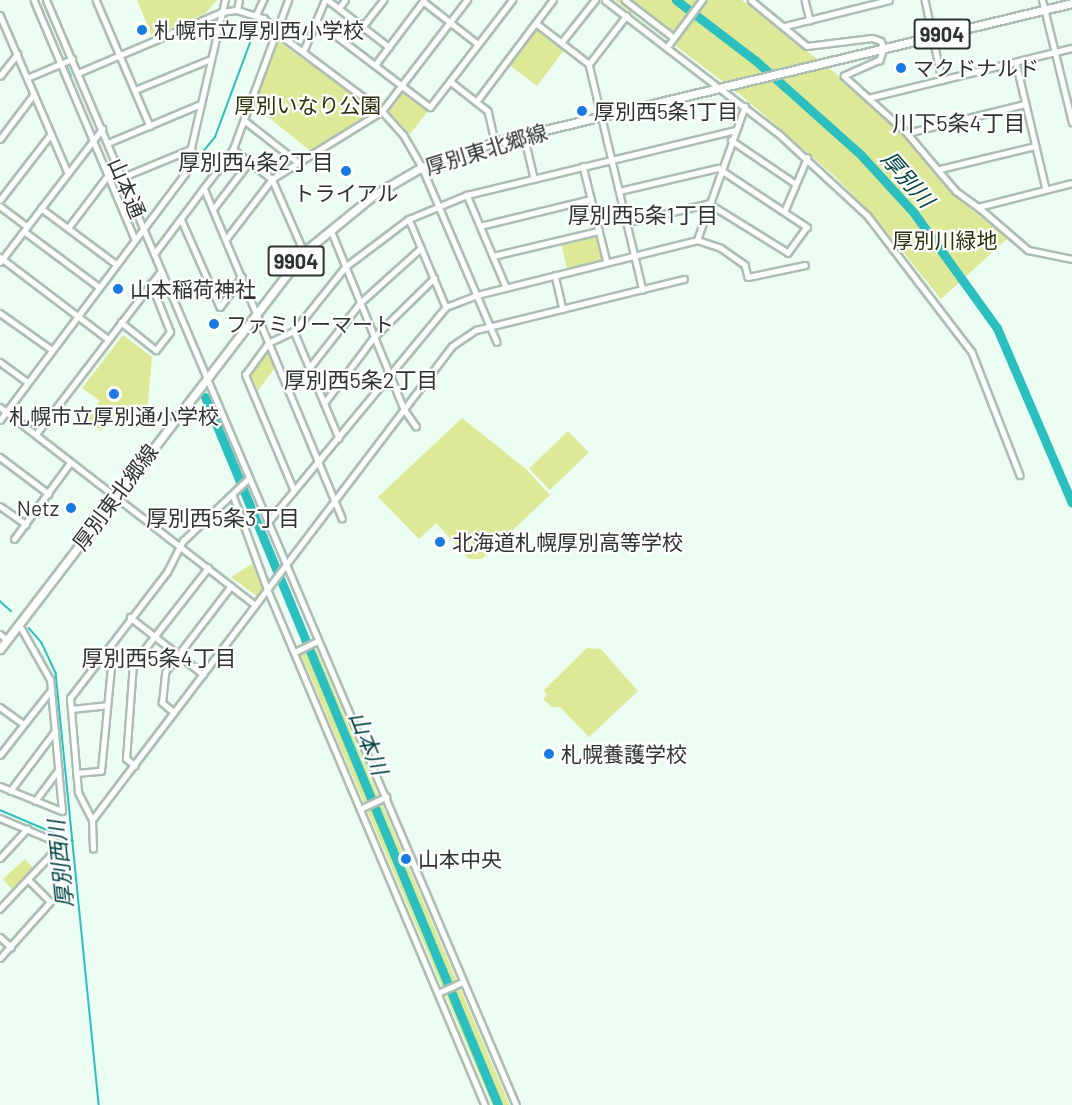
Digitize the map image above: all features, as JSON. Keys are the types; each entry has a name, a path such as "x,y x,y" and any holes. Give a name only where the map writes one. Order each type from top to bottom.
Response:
{"main road":[{"name":"厚別東北郷線","path":"0,649 256,310 304,252 330,227 374,195 422,167 495,142 1072,3"}],"street":[{"path":"34,0 97,134 109,174 139,234"},
{"name":"山本通","path":"46,0 78,73 97,134 108,143 123,177 139,234 154,254 156,277 207,376 247,480 268,522 516,1105"},
{"path":"96,0 150,126"},
{"path":"0,420 185,174 225,0"},
{"path":"237,9 239,0"},
{"path":"256,15 263,0"},
{"path":"154,254 233,149 288,0"},
{"path":"303,52 327,0 389,47"},
{"path":"339,8 345,0"},
{"path":"363,26 383,0"},
{"path":"375,65 424,0 478,44"},
{"path":"226,239 272,179 382,111 467,0"},
{"path":"317,21 430,106 512,0"},
{"path":"476,102 553,0"},
{"path":"561,43 595,0"},
{"path":"605,0 745,106 807,158 868,216 972,352 1020,476"},
{"path":"625,0 674,35"},
{"path":"667,46 702,0"},
{"path":"751,0 807,46 872,38 881,41 884,48 880,60 844,76 907,133 956,190 1028,250 1072,260"},
{"path":"805,0 810,20"},
{"path":"785,26 889,0"},
{"path":"925,0 942,80"},
{"path":"1042,0 1072,122"},
{"path":"78,73 222,12 237,9 264,18 275,31 382,111 412,147 497,342"},
{"path":"0,15 68,173"},
{"path":"589,64 626,16"},
{"path":"536,23 589,64 643,290"},
{"path":"868,98 1072,48"},
{"path":"0,76 17,54"},
{"path":"27,78 72,59"},
{"path":"135,90 211,59"},
{"path":"1016,62 1046,189"},
{"path":"450,81 488,111 495,142"},
{"path":"0,139 34,94"},
{"path":"108,143 201,104"},
{"path":"907,133 1025,104"},
{"path":"697,240 720,170 745,106"},
{"path":"244,120 299,162"},
{"path":"293,489 244,375 268,344 294,331 345,267 409,219 467,195 735,130"},
{"path":"0,200 51,134"},
{"path":"97,134 1,259 108,339"},
{"path":"524,135 534,178"},
{"path":"731,140 796,184"},
{"path":"940,169 1035,146"},
{"path":"123,177 191,149"},
{"path":"233,149 272,179 304,252"},
{"path":"784,212 807,158"},
{"path":"213,209 249,162"},
{"path":"583,166 607,262"},
{"path":"619,191 720,170 807,227 788,253 790,268"},
{"path":"68,228 109,174"},
{"path":"978,207 1072,183"},
{"path":"204,188 342,518"},
{"path":"467,195 506,287"},
{"path":"480,226 591,199"},
{"path":"627,224 709,204 788,253"},
{"path":"0,206 25,229 99,287"},
{"path":"41,208 116,264"},
{"path":"181,219 220,306 242,278"},
{"path":"409,219 446,307"},
{"path":"330,227 404,409 416,426"},
{"path":"493,256 599,231"},
{"path":"268,522 317,460 339,438 389,372 446,307 506,287 697,240 721,248 745,265 748,277 805,265"},
{"path":"310,367 360,303 421,248"},
{"path":"555,275 563,309"},
{"path":"121,322 156,350 170,332 156,277"},
{"path":"36,434 156,277"},
{"path":"325,402 374,337 434,278"},
{"path":"92,820 452,346 476,330 684,279"},
{"path":"0,313 52,350"},
{"path":"294,331 339,438"},
{"path":"0,362 28,382"},
{"path":"0,407 255,604"},
{"path":"0,457 49,494"},
{"path":"14,539 70,463"},
{"path":"93,849 92,820 78,792 70,698 130,617 167,572 180,546 247,480"},
{"path":"233,495 269,587 440,992 485,1105"},
{"path":"0,506 26,524"},
{"path":"135,766 126,759 133,664 208,568"},
{"path":"174,713 162,702 165,672 231,586"},
{"path":"130,617 203,674"},
{"path":"0,786 62,811 50,680 19,625"},
{"path":"0,634 7,640"},
{"path":"297,651 318,641"},
{"path":"76,773 101,771 111,668 99,658"},
{"path":"0,755 51,690"},
{"path":"71,709 107,705"},
{"path":"0,706 23,724"},
{"path":"10,790 55,731"},
{"path":"35,801 58,770"},
{"path":"362,808 386,797"},
{"path":"0,818 57,842 57,849 0,909"},
{"path":"0,858 27,829"},
{"path":"0,958 50,902 28,880"},
{"path":"0,937 11,947"},
{"path":"440,992 463,982"}],"green space":[{"path":"137,0 217,0 206,13 152,36"},
{"name":"厚別川緑地","path":"615,0 742,0 849,84 935,165 963,203 1008,238 941,299 873,215 832,174 742,96"},
{"path":"539,30 565,49 537,86 508,64 533,32"},
{"name":"厚別いなり公園","path":"278,41 375,111 374,115 312,152 254,106"},
{"path":"403,91 429,110 410,134 389,111"},
{"path":"598,234 604,261 567,270 561,243"},
{"path":"123,335 152,357 146,425 120,408 101,431 86,418 100,401 82,388"},
{"path":"269,350 276,366 258,391 251,374"},
{"path":"462,418 526,469 550,495 482,559 469,559 436,523 419,539 378,497"},
{"path":"568,431 589,453 550,490 529,469"},
{"path":"255,562 266,586 258,597 231,577"},
{"path":"587,648 601,649 638,691 589,737 560,707 552,707 543,699 547,695 544,690"},
{"path":"316,649 510,1105 492,1105 301,655"},
{"path":"25,859 34,869 11,889 3,879"}],"waterway":[{"path":"262,12 268,0"},
{"name":"厚別川","path":"676,0 756,61 861,155 914,213 997,328 1072,503"},
{"path":"198,158 215,137 259,19"},
{"name":"山本川","path":"68,68 71,75"},
{"name":"山本川","path":"205,397 498,1105"},
{"name":"厚別西川","path":"0,601 11,611"},
{"name":"厚別西川","path":"29,628 42,643 56,673 99,1105"},
{"path":"0,810 73,841"}],"place":[{"name":"札幌市立厚別西小学校","path":"142,30"},
{"name":"マクドナルド","path":"901,68"},
{"name":"厚別西5条1丁目","path":"582,111"},
{"name":"トライアル","path":"346,171"},
{"name":"山本稲荷神社","path":"118,289"},
{"name":"ファミリーマート","path":"214,324"},
{"name":"札幌市立厚別通小学校","path":"114,394"},
{"name":"Netz","path":"71,508"},
{"name":"北海道札幌厚別高等学校","path":"440,542"},
{"name":"札幌養護学校","path":"549,754"},
{"name":"山本中央","path":"406,859"}],"district":[{"name":"川下5条4丁目","path":"959,123"},
{"name":"厚別西4条2丁目","path":"256,162"},
{"name":"厚別西5条1丁目","path":"643,215"},
{"name":"厚別西5条2丁目","path":"361,380"},
{"name":"厚別西5条3丁目","path":"223,518"},
{"name":"厚別西5条4丁目","path":"159,658"}]}
